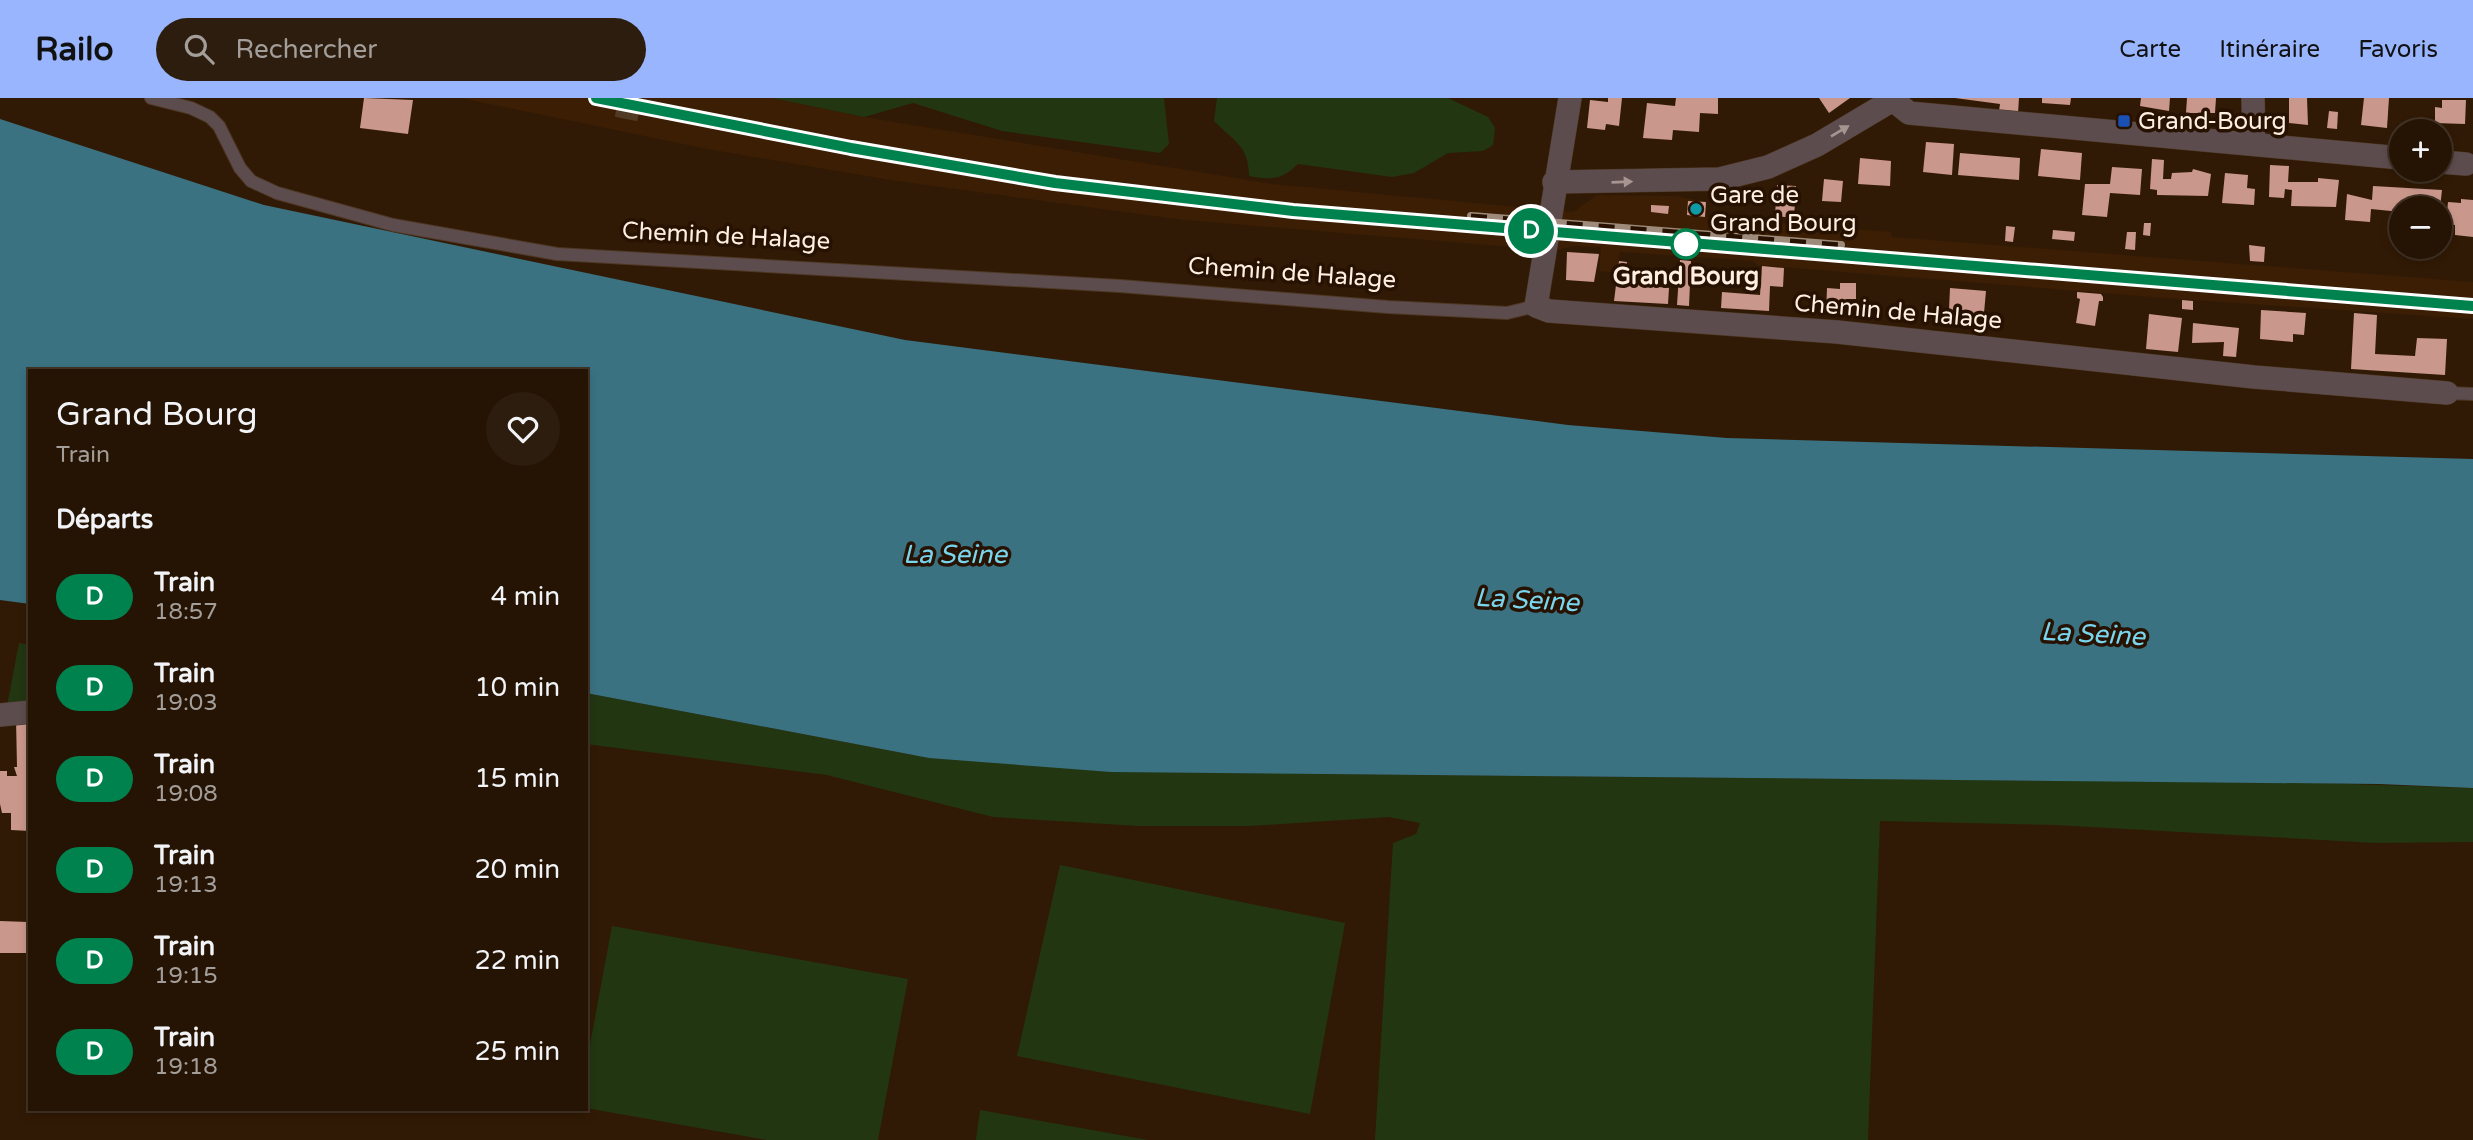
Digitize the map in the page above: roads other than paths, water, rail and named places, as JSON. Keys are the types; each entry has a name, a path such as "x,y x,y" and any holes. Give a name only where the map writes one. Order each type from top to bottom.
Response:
{"street":[{"path":"1536,306 1554,182 1570,98"},
{"path":"2253,98 2253,144"},
{"path":"1554,182 1720,178 1756,170 1817,145 1894,99 1909,113 2389,157"},
{"path":"2452,163 2466,164"},
{"name":"Chemin de Halage","path":"1536,306 1557,312 1837,332 1997,347 2254,377 2447,393"},
{"path":"0,715 28,712"}],"lane":[{"name":"Chemin de Halage","path":"151,98 191,108 210,117 219,125 240,168 251,181 277,193 393,225 557,254 1121,286 1388,307 1507,313 1536,306"},
{"name":"Chemin de Halage","path":"2447,393 2473,394"}],"water":[{"name":"La Seine","path":"0,119 264,205 905,340 1568,425 1727,438 2473,459 2473,788 2379,784 1111,772 929,758 588,693 588,369 28,369 28,604 0,600"}],"tunnel":[{"path":"626,119 630,98"}],"railway":[{"path":"596,98 851,148 1055,183 1293,211 2473,305"},
{"path":"1471,216 1841,245"}],"train":[{"name":"D","path":"596,98 851,148 1055,183 1293,211 2473,306"}],"place":[{"name":"Grand-Bourg","path":"2124,121"},
{"name":"Gare de Grand Bourg","path":"1696,209"},
{"name":"Grand Bourg","path":"1686,244"}]}
